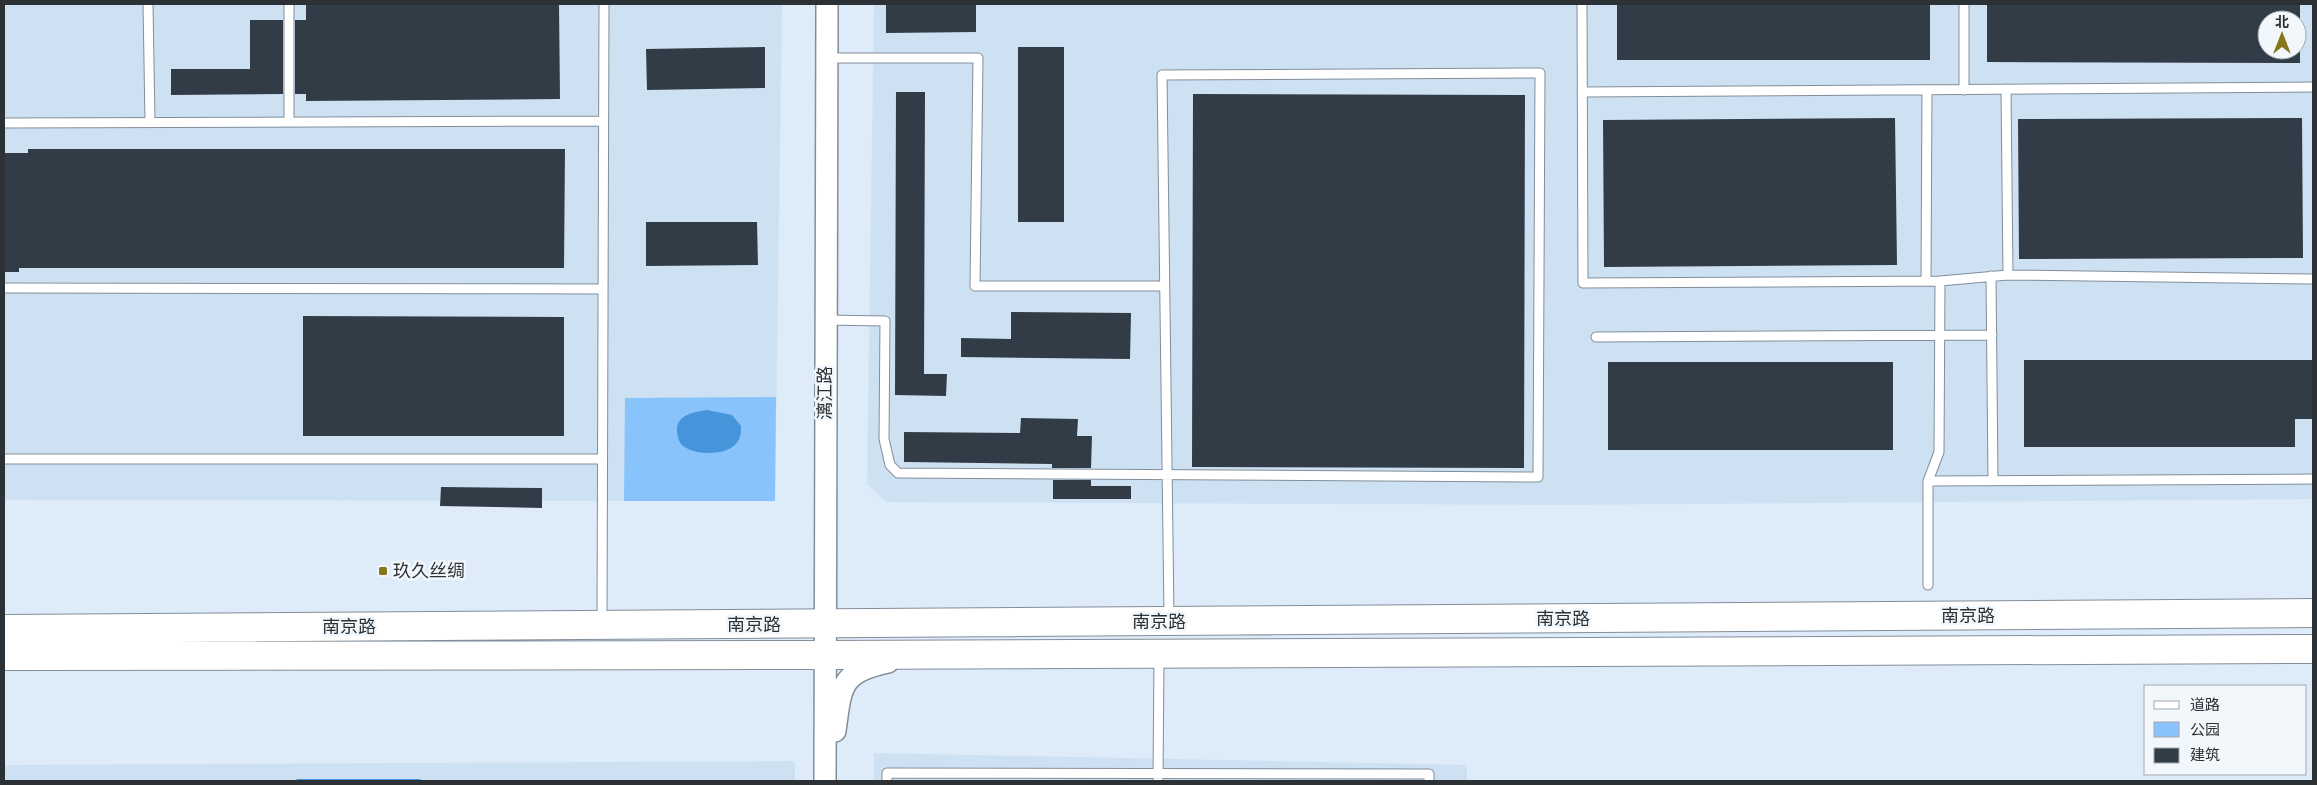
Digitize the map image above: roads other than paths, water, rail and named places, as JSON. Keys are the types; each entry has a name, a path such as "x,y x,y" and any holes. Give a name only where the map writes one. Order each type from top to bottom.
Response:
{"main road":[{"name":"南京路","path":"4,629 824,625 2313,613"},
{"name":"南京路","path":"4,656 924,655 2313,648"}],"street":[{"name":"漓江路","path":"825,781 827,4"},
{"path":"830,781 838,707 843,688 852,675 864,667 924,655"}],"lane":[{"path":"148,4 150,122"},
{"path":"288,122 289,4"},
{"path":"602,626 604,4"},
{"path":"1582,4 1583,283 1940,281 2008,275 2313,279"},
{"path":"1964,4 1964,90"},
{"path":"826,58 978,58 975,286 1164,286"},
{"path":"825,320 885,321 884,438 890,465 898,473 1167,475 1538,477 1540,73 1162,76 1164,286 1167,475 1169,622"},
{"path":"1582,92 2313,87"},
{"path":"2006,89 2008,275"},
{"path":"1926,281 1927,90"},
{"path":"4,122 603,121"},
{"path":"1992,276 1993,480"},
{"path":"1928,585 1928,481 1940,452 1940,281"},
{"path":"4,288 603,289"},
{"path":"1596,337 1992,335"},
{"path":"4,459 602,459"},
{"path":"1928,481 2313,479"},
{"path":"1158,778 1159,654"},
{"path":"887,781 887,774 1158,778 1429,774 1429,781"}],"place":[{"name":"玖久丝绸","path":"383,571"}]}
